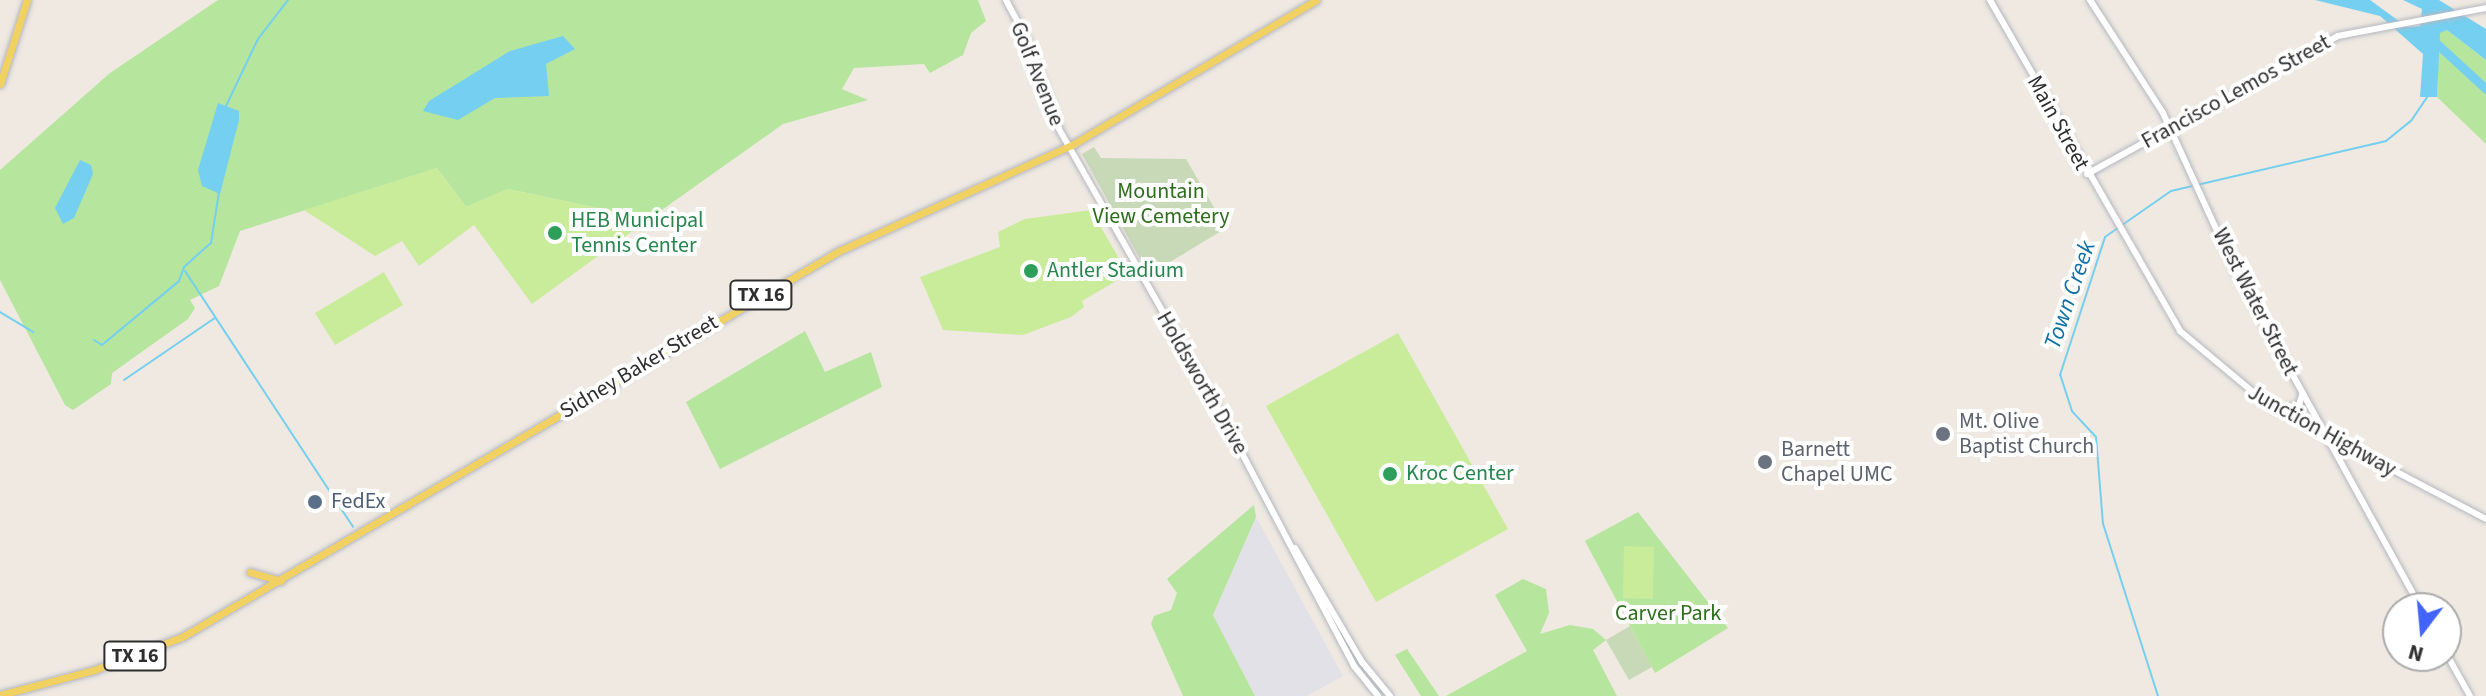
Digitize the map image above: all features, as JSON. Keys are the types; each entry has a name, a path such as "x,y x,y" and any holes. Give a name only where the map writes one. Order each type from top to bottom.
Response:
{"main road":[{"path":"0,84 27,0"},
{"name":"Golf Avenue","path":"1006,0 1068,147"},
{"name":"Sidney Baker Street","path":"0,695 155,648 281,581 830,256 1068,147 1316,0"},
{"name":"Main Street","path":"1990,0 2126,246"},
{"name":"West Water Street","path":"2090,0 2171,127 2206,205 2322,434 2412,592"},
{"name":"Francisco Lemos Street","path":"2087,174 2338,36 2486,8"},
{"name":"Holdsworth Drive","path":"1068,147 1287,537 1362,662 1390,696"},
{"name":"Junction Highway","path":"2126,246 2173,322 2230,378 2279,411 2486,519"},
{"path":"2279,411 2299,405 2302,395"},
{"name":"Holdsworth Drive","path":"1287,537 1354,666 1378,696"},
{"path":"250,572 281,581"},
{"path":"2457,672 2470,696"}],"shaded area":[{"path":"1256,517 1343,676 1307,696 1255,696 1213,615"}],"green space":[{"path":"218,0 978,0 986,21 971,33 963,55 930,73 924,64 854,68 842,89 868,100 783,124 649,219 508,189 466,207 437,168 240,231 219,286 190,300 195,308 188,319 112,373 111,384 73,410 65,405 0,280 0,170 110,73"},
{"path":"2447,30 2486,60 2486,144 2437,97 2439,33"},
{"name":"Mountain View Cemetery","path":"1094,147 1101,158 1186,159 1226,228 1149,275 1082,154"},
{"name":"HEB Municipal Tennis Center","path":"437,168 466,207 508,189 649,219 532,304 474,225 419,266 402,241 375,256 304,210"},
{"name":"Antler Stadium","path":"1091,210 1128,274 1082,301 1084,307 1071,317 1023,335 943,330 920,277 1000,247 998,232 1025,219"},
{"path":"384,272 403,305 335,345 315,313"},
{"path":"805,331 825,372 871,352 882,387 720,469 686,402"},
{"name":"Kroc Center","path":"1398,333 1508,529 1376,602 1266,406"},
{"path":"1254,505 1256,517 1213,615 1255,696 1183,696 1151,624 1154,616 1171,610 1177,593 1167,579"},
{"name":"Carver Park","path":"1638,512 1728,628 1655,673 1585,541"},
{"path":"1624,546 1654,547 1653,599 1623,598"},
{"path":"1523,579 1546,589 1549,613 1540,634 1570,625 1593,629 1606,640 1593,650 1617,696 1446,696 1527,651 1495,595"},
{"path":"1630,626 1652,667 1629,680 1606,640"},
{"path":"1407,649 1439,696 1421,696 1395,655"}],"water":[{"path":"2315,0 2370,0 2407,27 2420,26 2422,9 2403,0 2439,0 2486,29 2486,60 2447,30 2440,33 2437,97 2420,97 2423,54 2380,16"},
{"path":"563,36 575,49 546,64 549,96 495,98 458,120 423,111 429,101 510,51"},
{"path":"218,103 239,111 220,194 202,186 198,170"},
{"path":"80,160 91,165 93,174 74,218 63,224 55,208"}],"waterway":[{"path":"226,106 258,39 288,0"},
{"path":"2436,43 2486,89"},
{"name":"Town Creek","path":"2158,696 2103,524 2096,437 2072,411 2060,375 2105,237 2171,191 2386,141 2411,121 2428,96"},
{"path":"94,340 102,345 179,281 184,267 211,243 219,192"},
{"path":"185,271 353,527"},
{"path":"0,312 33,332"},
{"path":"124,380 215,318"}],"place":[{"name":"HEB Municipal Tennis Center","path":"555,233"},
{"name":"Antler Stadium","path":"1031,271"},
{"name":"Mt. Olive Baptist Church","path":"1943,434"},
{"name":"Barnett Chapel UMC","path":"1765,462"},
{"name":"Kroc Center","path":"1390,474"},
{"name":"FedEx","path":"315,502"}]}
